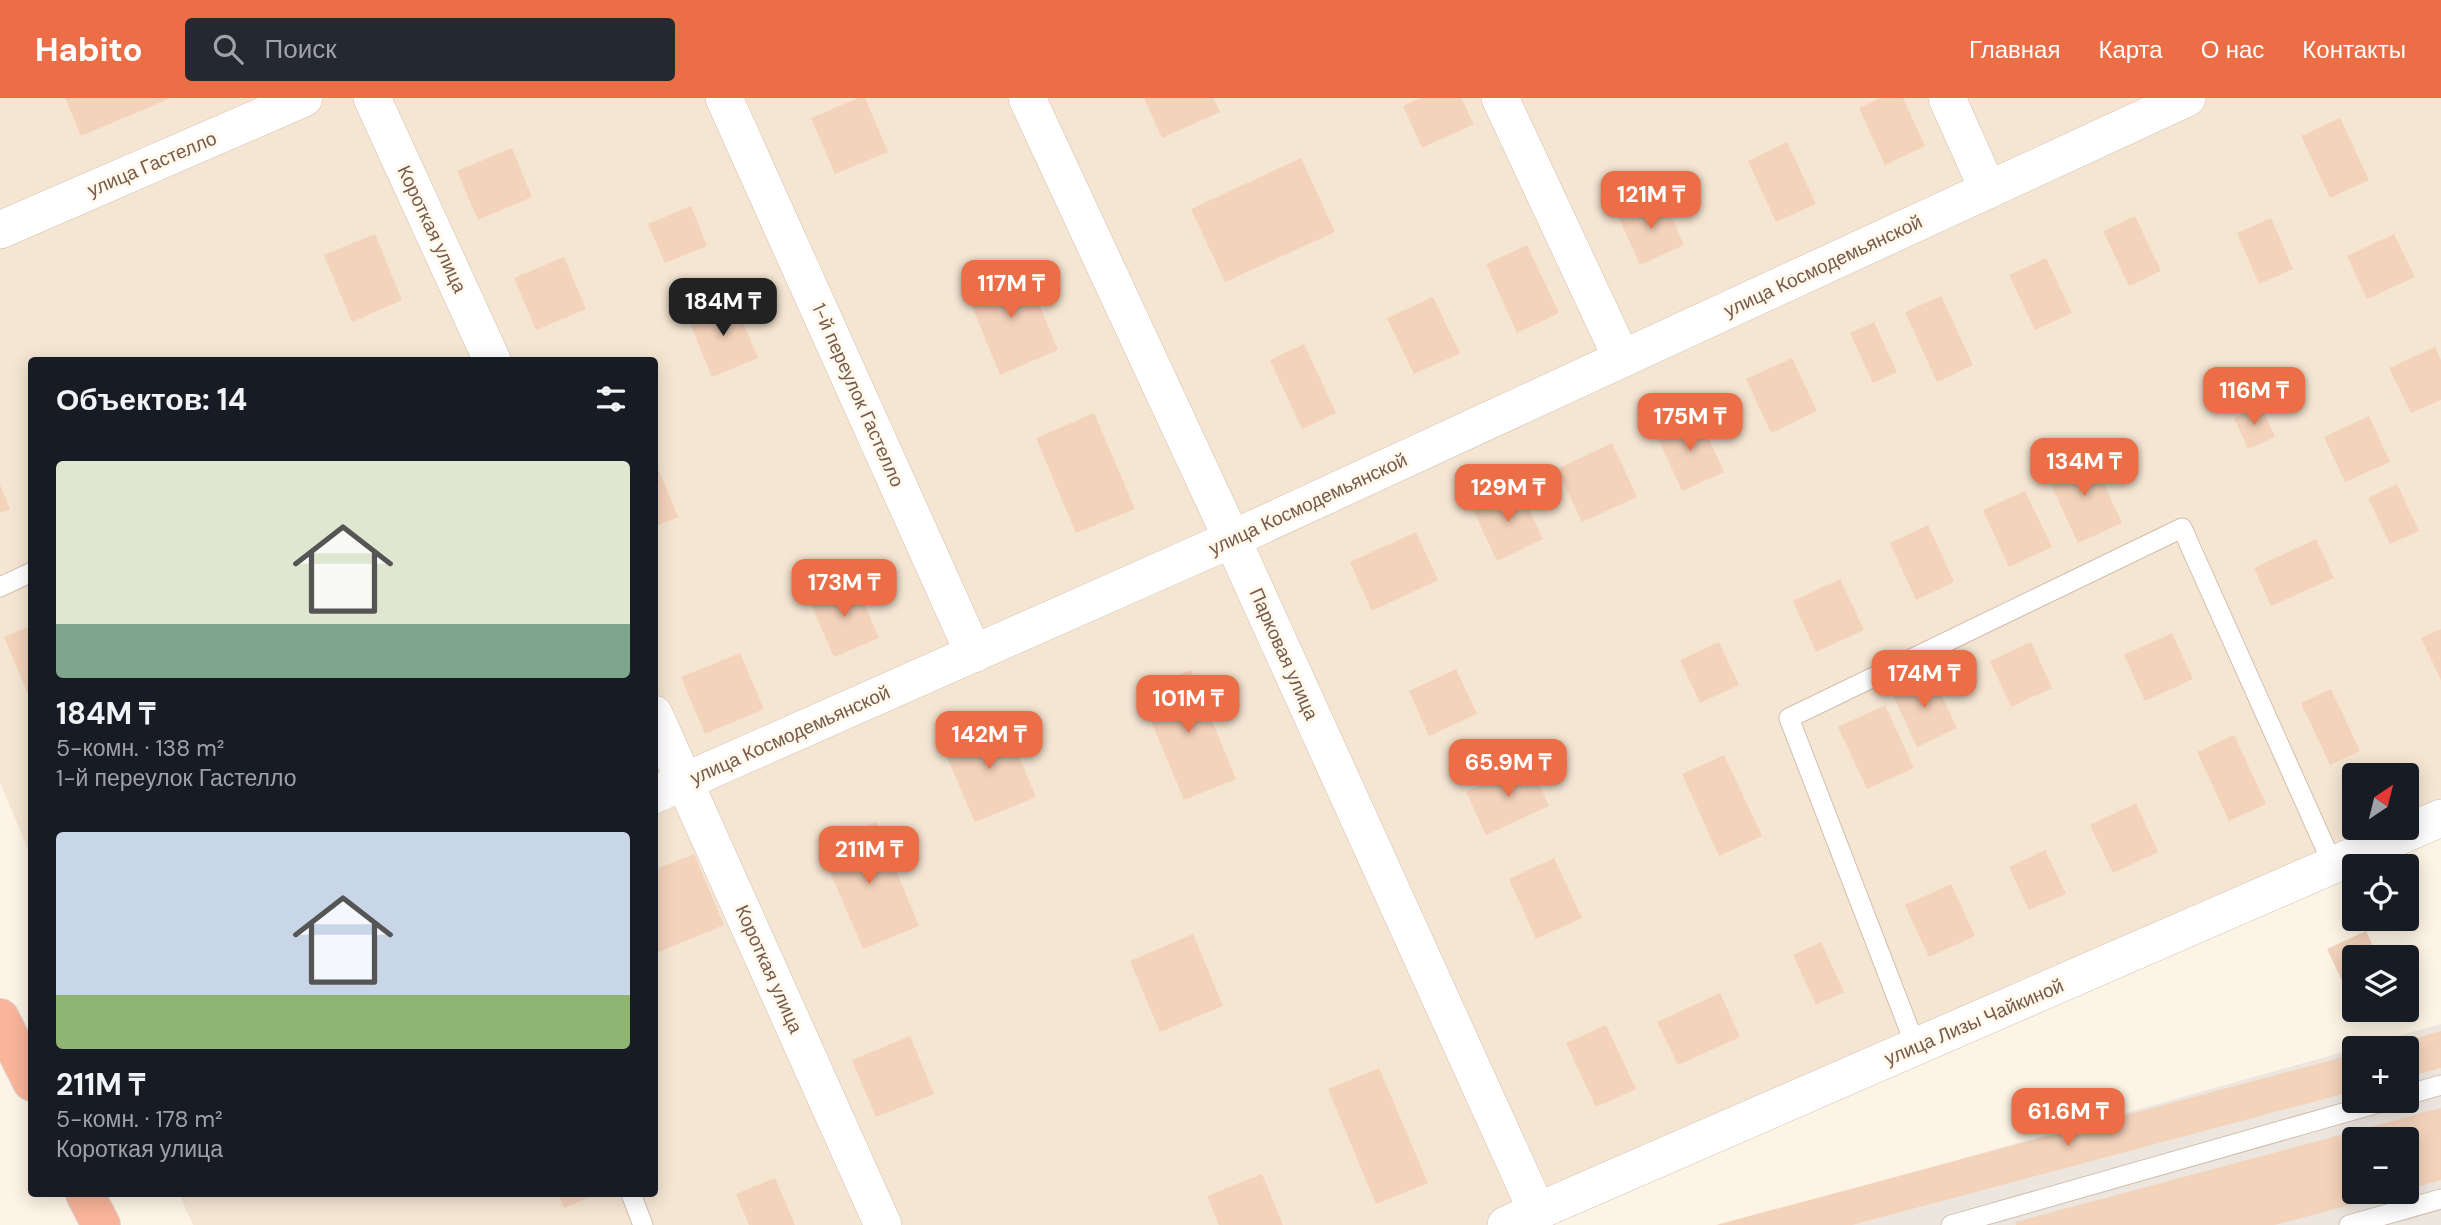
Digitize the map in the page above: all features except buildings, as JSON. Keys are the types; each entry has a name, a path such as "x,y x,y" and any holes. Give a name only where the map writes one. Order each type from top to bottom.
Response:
{"highway":[{"path":"0,1018 28,1071"},
{"path":"87,1197 101,1225"}],"street":[{"name":"улица Гастелло","path":"0,230 304,98"},
{"name":"Короткая улица","path":"372,98 490,357"},
{"name":"1-й переулок Гастелло","path":"724,98 974,654"},
{"name":"Парковая улица","path":"1027,98 1232,539 1522,1218"},
{"path":"1500,98 1622,359"},
{"path":"1947,98 1988,190"},
{"name":"улица Космодемьянской","path":"670,788 1232,539 2187,98"},
{"name":"Короткая улица","path":"658,732 670,788 883,1225"},
{"name":"улица Лизы Чайкиной","path":"1522,1218 2441,818"}],"lane":[{"path":"1916,1047 1789,718 2182,528 2333,865"},
{"path":"0,587 28,574"},
{"path":"2419,1091 2441,1085"},
{"path":"1951,1225 2343,1113"},
{"path":"632,1197 643,1225"},
{"path":"2349,1225 2441,1199"}],"shaded area":[{"path":"0,98 2441,98 2441,838 2404,854 2342,854 2342,881 1541,1225 193,1225 180,1197 658,1197 658,357 28,357 28,849 0,783"},
{"path":"2441,1024 2441,1225 1724,1225 2342,1052 2342,1113 2419,1113 2419,1036 2398,1036"}]}
